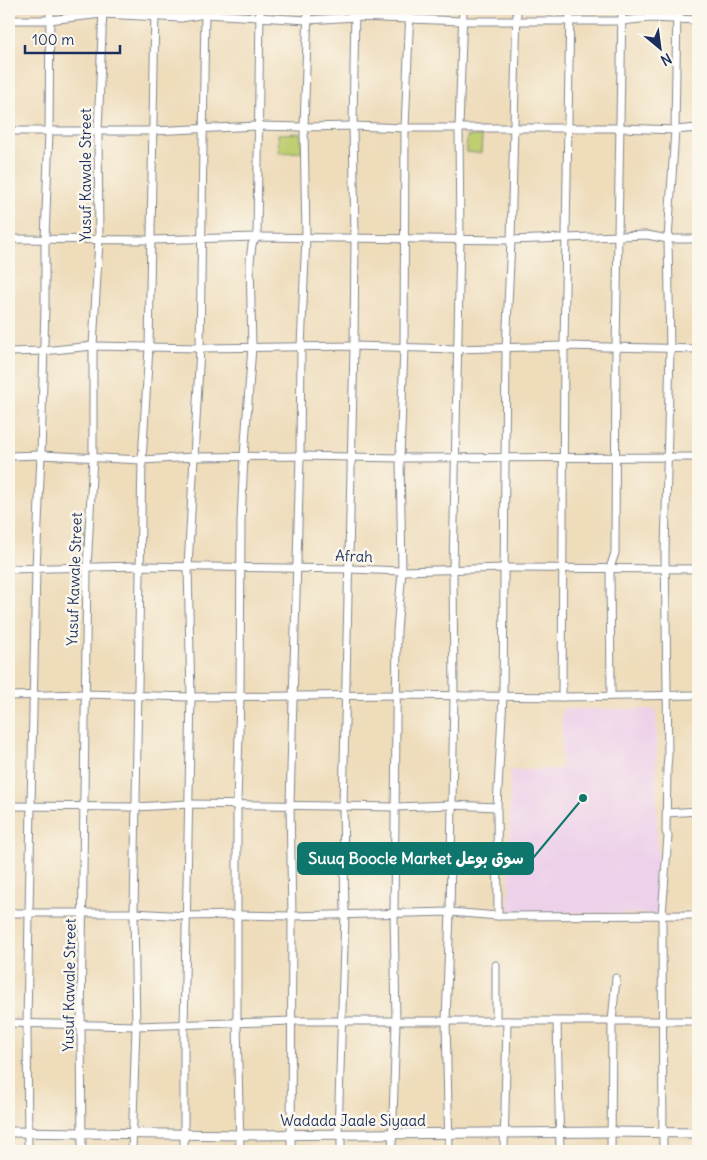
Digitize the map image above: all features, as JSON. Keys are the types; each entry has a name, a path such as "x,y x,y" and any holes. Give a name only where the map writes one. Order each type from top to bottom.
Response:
{"main road":[{"name":"Wadada Jaale Siyaad","path":"9,1132 241,1135 338,1133 698,1133"}],"street":[{"path":"28,1151 27,1023 31,806 36,569 41,455 44,240 49,130 50,9"},
{"path":"240,1151 237,1023 237,805 241,568 244,456 252,347 250,262 252,244 257,236 260,9"},
{"path":"291,1151 292,916 290,804 300,456 301,346 306,237 304,128 308,9"},
{"path":"341,1151 340,1135 338,1133 345,915 343,806 354,346 353,126 355,9"},
{"path":"392,1151 391,1134 396,1022 394,914 397,631 402,572 400,458 404,347 405,128 410,9"},
{"path":"449,1151 446,1022 454,696 453,569 460,239 458,128 463,9"},
{"path":"498,916 497,806 503,696 506,349 517,9"},
{"path":"562,696 564,346 570,9"},
{"path":"611,696 610,568 615,553 616,348 622,9"},
{"path":"663,1151 662,915 668,836 666,832 668,695 666,568 670,348 668,239 675,130 678,9"},
{"path":"9,20 49,20 102,12 155,12 181,18 205,12 308,20 355,17 410,20 570,22 621,21 650,18 698,20"},
{"name":"Yusuf Kawale Street","path":"82,1151 81,1026 87,568 93,457 93,346 99,239 98,132 102,12"},
{"path":"132,1151 136,1026 134,913 139,696 139,566 148,348 155,12"},
{"path":"184,1151 184,1026 191,697 188,567 200,348 205,12"},
{"path":"9,131 152,131 257,126 304,128 353,126 675,130 698,128"},
{"path":"9,239 151,240 257,236 511,240 647,236 668,239 698,239"},
{"path":"9,352 93,346 200,348 354,346 506,349 564,346 698,349"},
{"path":"9,456 41,455 142,460 244,456 400,458 698,457"},
{"name":"Afrah","path":"9,569 139,566 350,569 402,572 505,568 698,568"},
{"path":"9,696 85,694 191,697 294,695 698,695"},
{"path":"9,806 290,804 396,807 497,806"},
{"path":"667,813 698,811"},
{"path":"9,913 292,916 450,912 498,916 698,916"},
{"path":"496,965 496,1021"},
{"path":"611,1151 612,1022 616,978"},
{"path":"9,1023 81,1026 184,1026 292,1021 698,1021"},
{"path":"504,1151 507,1021"},
{"path":"557,1022 560,1151"}],"shaded area":[{"path":"562,709 656,709 660,914 509,912 510,770 561,769"}],"green space":[{"path":"301,133 302,152 279,153 278,134"},
{"path":"467,136 482,136 481,153 466,152"}],"place":[{"name":"Suuq Boocle Market سوق بوعل","path":"583,798"}]}
